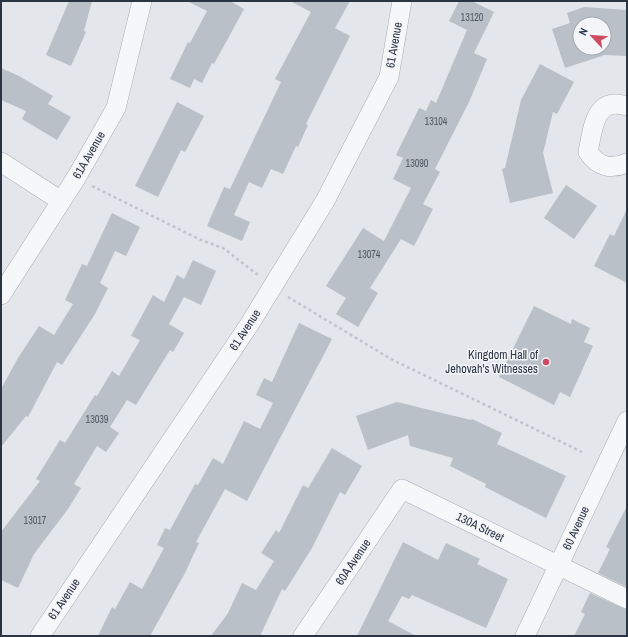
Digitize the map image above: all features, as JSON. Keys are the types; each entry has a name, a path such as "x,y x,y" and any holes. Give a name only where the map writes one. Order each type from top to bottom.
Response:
{"street":[{"name":"61A Avenue","path":"1,295 61,201 116,108 142,1"},
{"name":"61 Avenue","path":"40,636 249,326 326,201 389,77 402,1"},
{"path":"627,106 616,103 604,107 596,116 588,152 594,160 606,167 618,167 627,164"},
{"path":"1,162 61,201"},
{"name":"60 Avenue","path":"525,636 627,421"},
{"name":"130A Street","path":"402,489 627,599"},
{"name":"60A Avenue","path":"303,636 402,489"}],"path":[{"path":"88,184 201,240 223,248 260,276"},
{"path":"285,296 390,359 582,452"}],"building":[{"path":"69,1 92,1 84,31 86,32 71,66 46,55"},
{"path":"187,1 230,1 244,9 202,83 194,79 190,88 170,79 188,42 190,43 207,11"},
{"path":"290,1 350,1 335,28 350,36 306,124 308,125 298,147 296,146 283,174 271,169 262,188 249,182 234,215 250,222 242,241 207,226 224,187 230,189 281,82 275,79 311,12"},
{"path":"459,1 472,1 494,12 474,53 487,59 469,102 435,169 440,172 423,204 433,209 414,246 401,239 370,288 378,293 358,327 336,314 346,298 326,286 363,228 384,241 411,188 393,179 403,158 396,155 419,108 426,111 431,100 436,103 467,30 449,21"},
{"path":"584,7 627,10 627,56 612,55 612,16 572,16 572,56 602,56 565,68 552,29 570,23 567,13"},
{"path":"540,64 574,82 557,114 553,112 543,153 553,193 510,203 502,169 505,168 521,100"},
{"path":"1,68 19,76 53,96 48,104 71,117 57,140 22,119 26,111 1,100"},
{"path":"177,102 204,116 185,152 181,150 158,197 135,186"},
{"path":"566,185 597,206 574,239 544,218"},
{"path":"627,209 627,283 594,266 610,234 614,236"},
{"path":"112,213 140,227 126,256 115,251 100,283 108,288 95,314 62,365 57,362 28,417 26,416 1,447 1,389 18,358 39,326 54,335 73,304 65,300 82,264 87,266"},
{"path":"193,260 216,271 201,305 184,297 169,324 184,333 173,352 170,350 136,405 127,400 110,427 119,433 106,452 97,446 74,484 81,488 68,509 34,554 18,588 1,580 1,532 40,481 36,479 60,440 65,443 112,371 119,376 140,340 131,336 153,295 164,302 177,275 184,279"},
{"name":"Kingdom Hall of Jehovah's Witnesses","path":"534,306 571,324 572,319 590,328 584,342 593,346 570,397 560,392 554,405 499,377"},
{"path":"299,323 332,339 247,501 225,489 196,542 199,543 185,573 150,636 98,636 112,607 115,609 130,582 142,589 164,548 157,545 165,528 170,530 195,484 198,485 213,458 223,464 244,421 260,429 273,403 256,395 264,378 272,382"},
{"path":"397,402 472,419 502,433 497,444 566,476 546,518 485,487 486,484 450,466 453,458 410,446 408,435 368,450 356,416"},
{"path":"332,448 362,466 345,495 340,492 312,548 285,591 282,589 260,636 211,636 228,613 242,583 256,590 274,561 261,553 276,530 279,533 303,485 308,488"},
{"path":"627,506 627,587 598,573 610,549 606,547"},
{"path":"403,542 438,560 446,543 480,559 477,564 508,579 486,628 412,595 409,599 402,596 388,621 416,636 357,636"},
{"path":"590,593 627,610 627,636 574,636 585,614 581,612"}],"place":[{"name":"Kingdom Hall of Jehovah's Witnesses","path":"546,362"}]}
